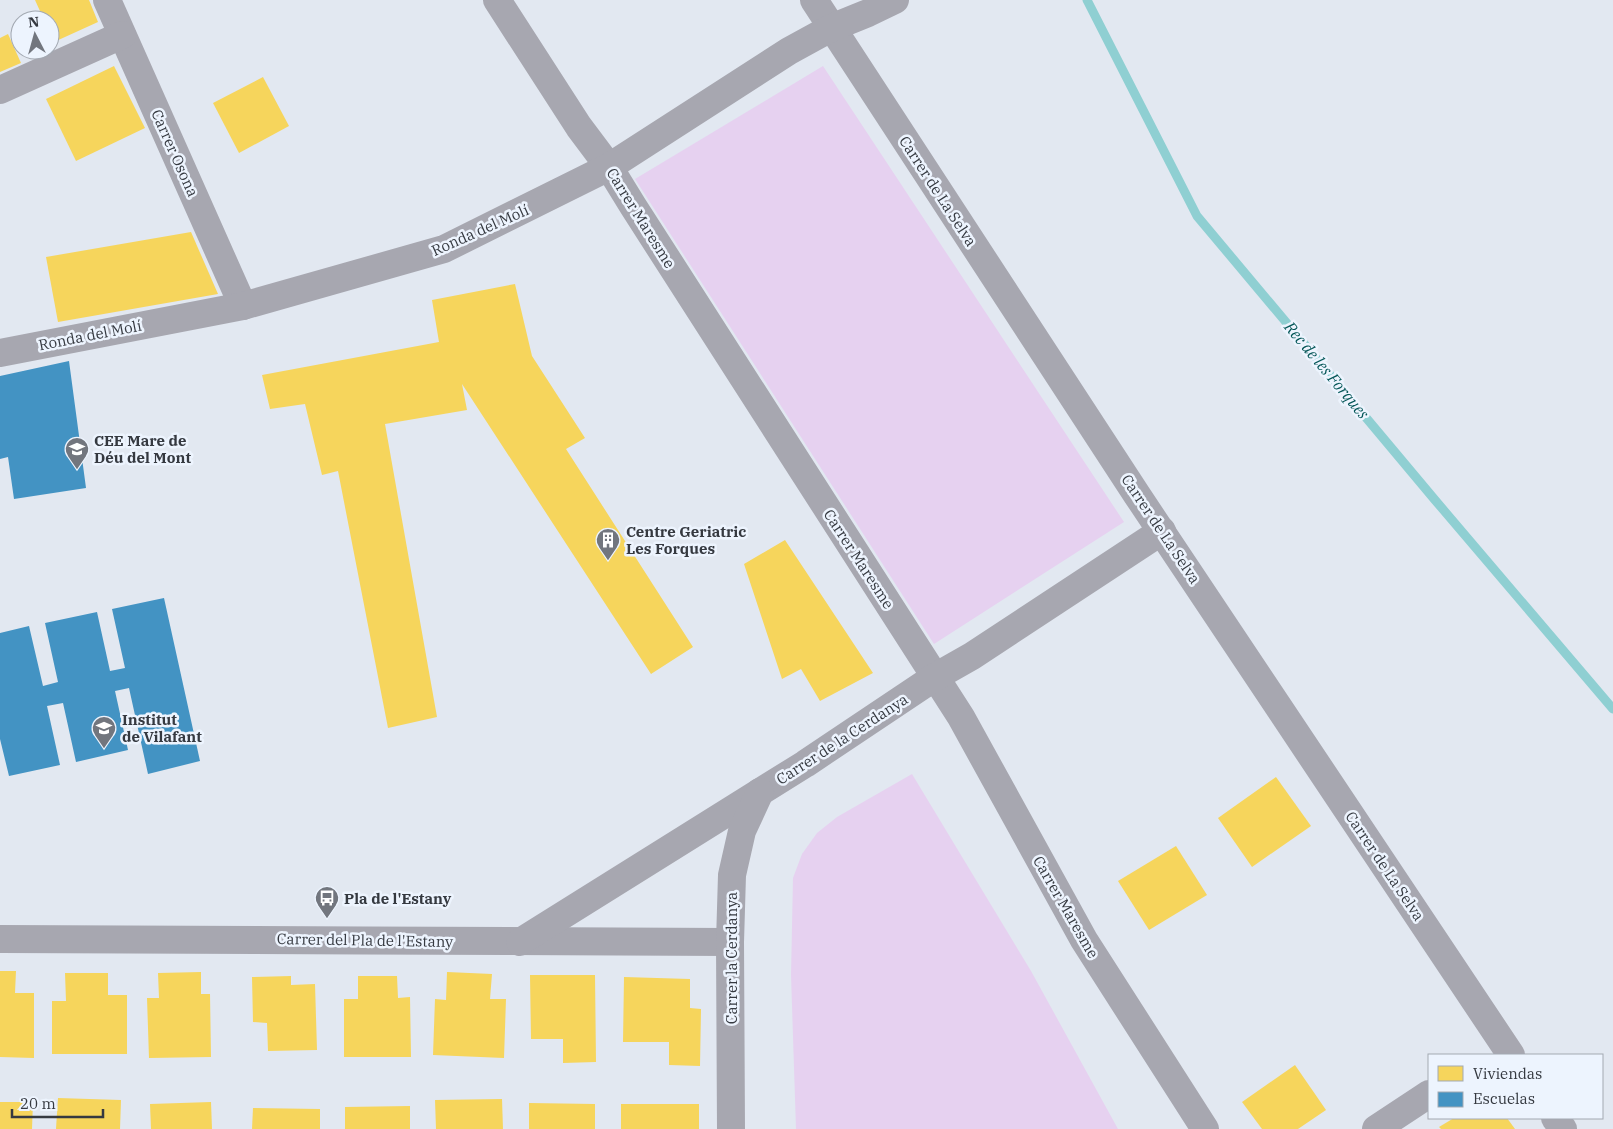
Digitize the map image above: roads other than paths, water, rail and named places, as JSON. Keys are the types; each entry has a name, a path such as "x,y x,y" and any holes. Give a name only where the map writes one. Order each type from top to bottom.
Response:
{"street":[{"name":"Carrer Osona","path":"107,0 242,306"},
{"name":"Carrer Maresme","path":"497,0 579,127 609,167 632,206 960,717 1084,940 1205,1129"},
{"name":"Carrer de La Selva","path":"814,0 1502,1052"},
{"name":"Ronda del Molí","path":"0,353 242,306 444,249 609,167 781,56 831,28 895,0"},
{"path":"0,90 122,35"},
{"name":"Carrer de la Cerdanya","path":"520,942 805,764 1162,531"},
{"name":"Carrer la Cerdanya","path":"731,1129 730,942 732,875 742,831 760,792"},
{"name":"Carrer del Pla de l'Estany","path":"0,939 730,942"},
{"path":"1376,1129 1428,1095"}],"waterway":[{"name":"Rec de les Forques","path":"1087,0 1197,216 1613,709"}],"place":[{"name":"CEE Mare de Déu del Mont","path":"77,470"},
{"name":"Centre Geriatric Les Forques","path":"608,561"},
{"name":"Institut de Vilafant","path":"104,749"},
{"name":"Pla de l'Estany","path":"327,919"}]}
